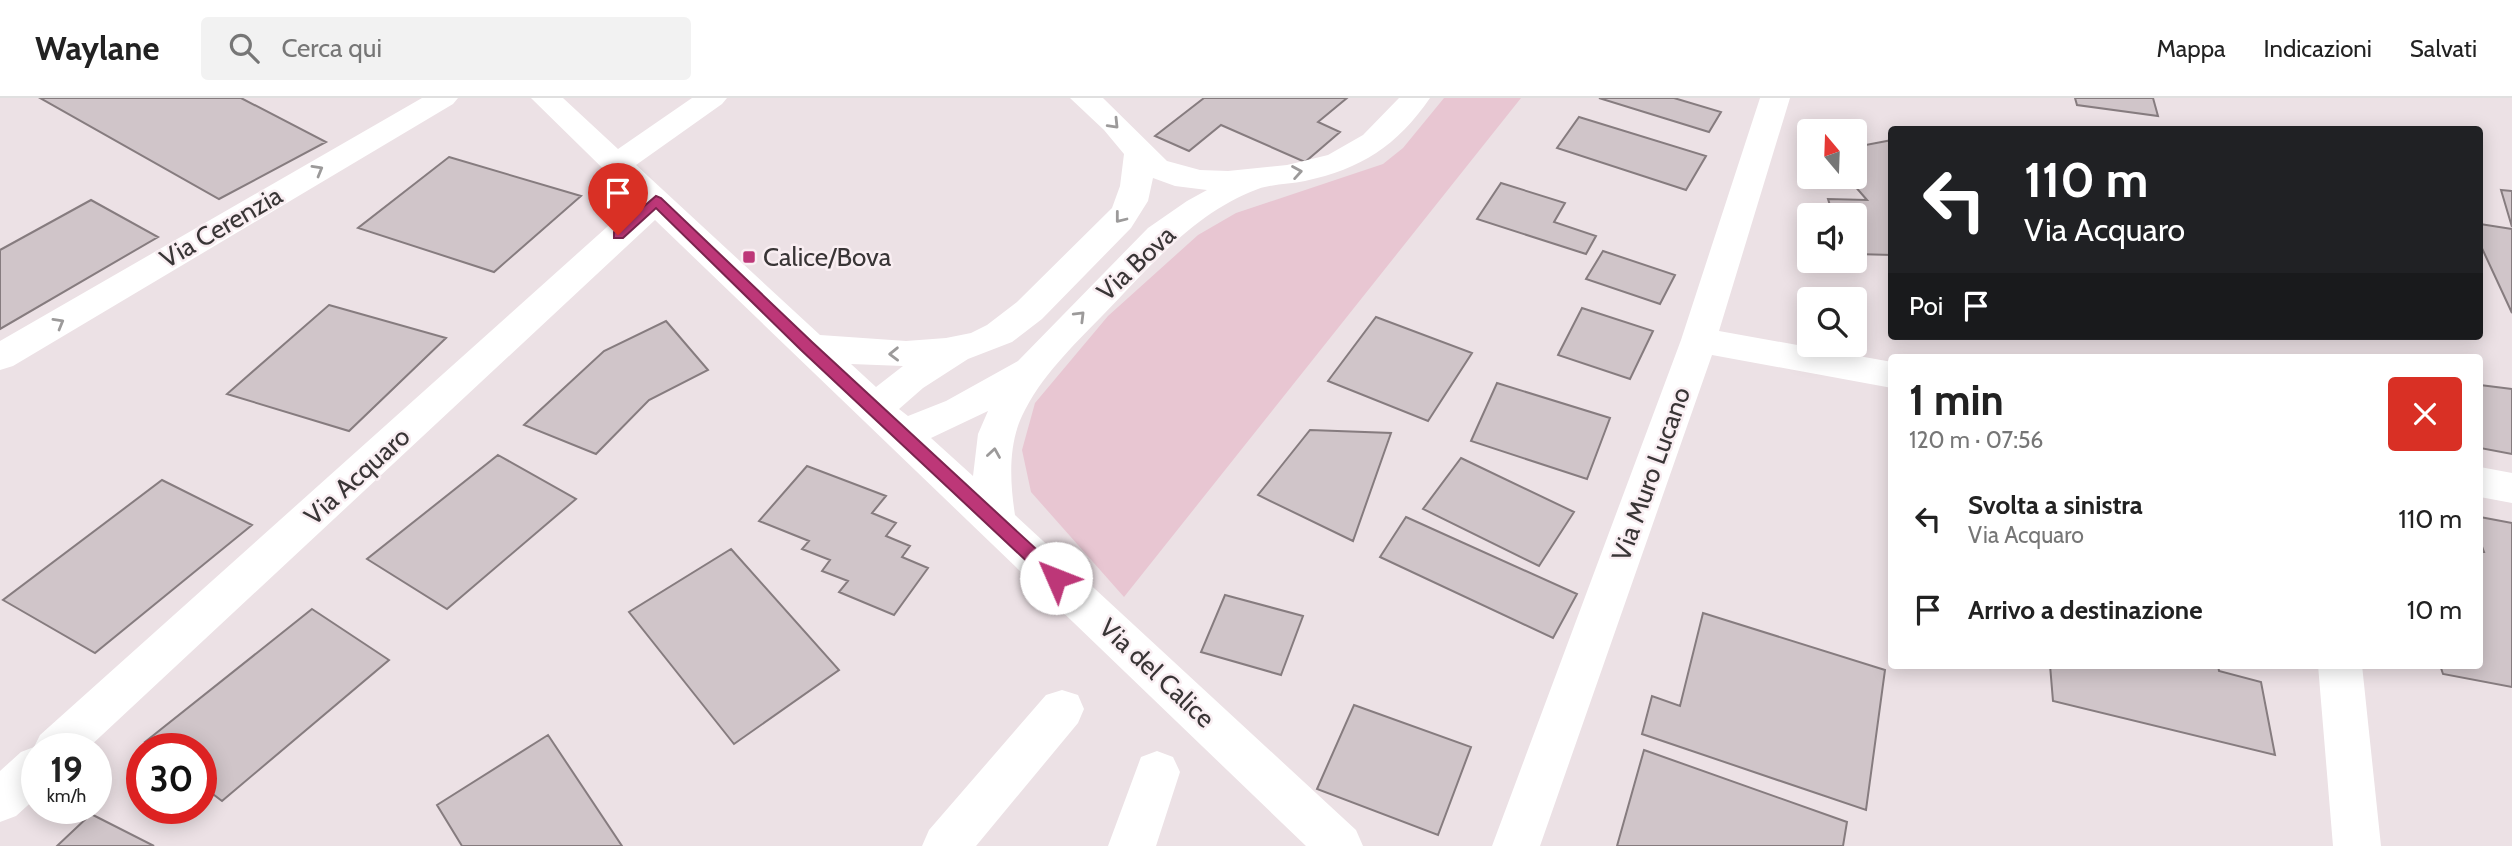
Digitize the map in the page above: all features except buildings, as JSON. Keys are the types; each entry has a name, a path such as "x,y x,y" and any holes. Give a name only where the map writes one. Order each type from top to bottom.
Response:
{"street":[{"name":"Via Cerenzia","path":"0,357 443,98"},
{"name":"Via del Calice","path":"546,98 1339,846"},
{"path":"617,164 712,98"},
{"name":"Via Bova","path":"1085,98 1112,121 1139,154 1157,169 1190,181 1212,183 1318,168 1347,159 1367,146 1415,98"},
{"name":"Via Muro Lucano","path":"1516,846 1699,340 1775,98"},
{"name":"Via Bova","path":"889,421 917,374 1010,325 1118,222 1135,191 1139,154"},
{"name":"Via Bova","path":"996,521 991,485 997,433 1004,415 1033,366 1160,236 1198,208 1253,179"},
{"name":"Via Acquaro","path":"74,733 656,201"},
{"path":"1699,340 1888,374"},
{"name":"Via Bova","path":"807,346 886,355 967,347"},
{"name":"Via Bova","path":"889,421 959,411 1033,366"},
{"path":"2483,483 2512,488"},
{"path":"2340,669 2357,846"},
{"path":"946,846 1062,709"},
{"path":"1132,846 1157,772"},
{"path":"0,801 21,781"}],"shaded area":[{"path":"1444,98 1521,98 1124,597 1031,492 1022,450 1035,403 1108,316 1198,235 1236,213 1383,164 1403,148"}],"place":[{"name":"Calice/Bova","path":"749,257"}],"route":[{"path":"618,235 656,201 1056,578"}]}
